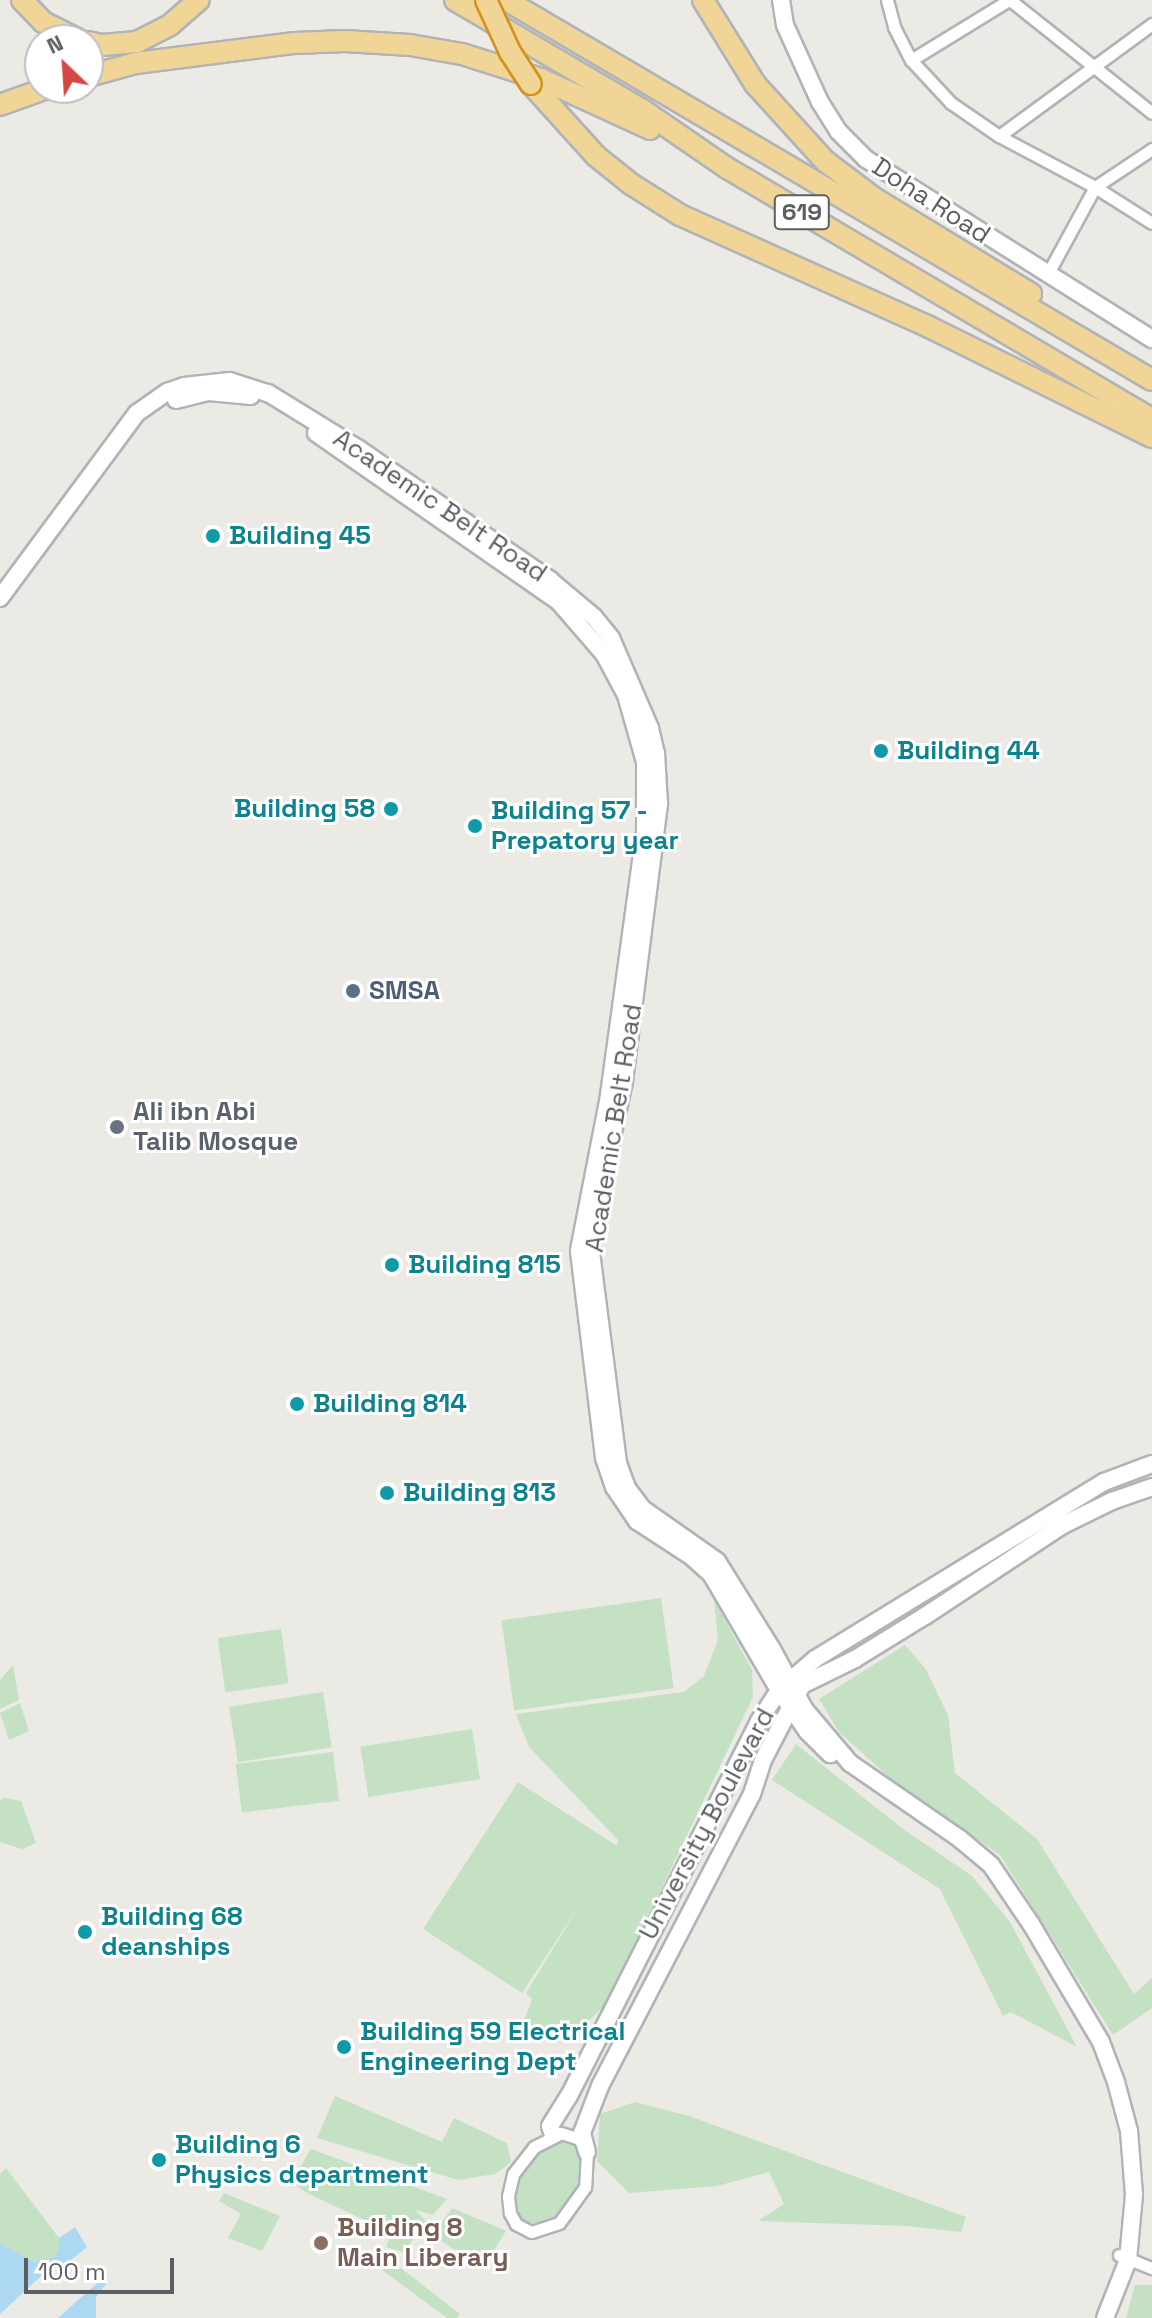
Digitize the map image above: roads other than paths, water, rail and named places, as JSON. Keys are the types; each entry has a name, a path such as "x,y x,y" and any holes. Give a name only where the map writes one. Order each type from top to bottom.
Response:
{"highway":[{"path":"22,0 47,24"},
{"path":"104,45 137,42 170,25 199,0"},
{"name":"619","path":"455,0 644,111 727,168 1152,419"},
{"path":"486,0 510,52 531,84 596,156 631,184 680,215 927,326 1152,437"},
{"name":"619","path":"506,0 1152,380"},
{"path":"703,0 755,84 825,161 874,198 1152,371"},
{"path":"104,72 136,63 295,43 345,41 410,45 462,54 541,79 597,102 727,168"},
{"path":"0,105 24,96"}],"street":[{"name":"Doha Road","path":"783,0 785,25 820,102 838,131 866,159 1152,339"},
{"path":"887,0 894,27 911,60 951,103 999,136 1095,187 1152,223"},
{"path":"911,60 1010,0 1152,113"},
{"path":"999,136 1152,24"},
{"path":"1047,275 1095,187 1152,149"},
{"name":"Academic Belt Road","path":"0,598 137,413 175,389 204,382 230,381 268,393 359,449 550,580 594,617 611,638 644,707 656,753 659,790 657,831 624,1081 595,1217 591,1252 614,1444 622,1475 634,1499 643,1509 717,1561 773,1650 788,1692"},
{"name":"Academic Belt Road","path":"0,610 122,443 155,411 180,398 209,392 247,394 288,413 424,511 538,585 574,617 604,654 634,715 647,778 645,832 613,1074 579,1251 604,1458 614,1487 637,1521 692,1557 711,1574 788,1692 850,1763 960,1839 991,1865 1072,1993 1109,2061 1129,2131 1134,2195 1123,2258 1105,2318"},
{"name":"University Boulevard","path":"553,2135 550,2126 569,2096 639,1952 759,1721 815,1659 1104,1482 1152,1464"},
{"path":"1104,1482 1112,1501"},
{"name":"University Boulevard","path":"587,2152 582,2133 592,2106 752,1794 788,1692 855,1659 1031,1544 1112,1501 1152,1487"},
{"path":"639,1952 649,1945 659,1946 663,1963"},
{"path":"569,2133 579,2139 587,2152 589,2176 572,2210 559,2223 547,2230 531,2232 516,2224 508,2205 513,2174 534,2147 553,2135 569,2133"},
{"path":"1123,2258 1152,2268"},
{"name":"Academic Belt Road","path":"1098,2318 1123,2258"}],"water":[{"path":"75,2227 87,2247 61,2268 53,2265 0,2314 0,2243 34,2262 54,2257 59,2250 59,2238"},
{"path":"102,2279 106,2284 96,2297 96,2318 58,2318"}],"place":[{"name":"Building 45","path":"213,536"},
{"name":"Building 44","path":"881,751"},
{"name":"Building 58","path":"391,809"},
{"name":"Building 57 - Prepatory year","path":"475,826"},
{"name":"SMSA","path":"353,991"},
{"name":"Ali ibn Abi Talib Mosque","path":"117,1127"},
{"name":"Building 815","path":"392,1265"},
{"name":"Building 814","path":"297,1404"},
{"name":"Building 813","path":"387,1493"},
{"name":"Building 68 deanships","path":"85,1932"},
{"name":"Building 59 Electrical Engineering Dept","path":"344,2047"},
{"name":"Building 6 Physics department","path":"159,2160"},
{"name":"Building 8 Main Liberary","path":"321,2243"}]}
